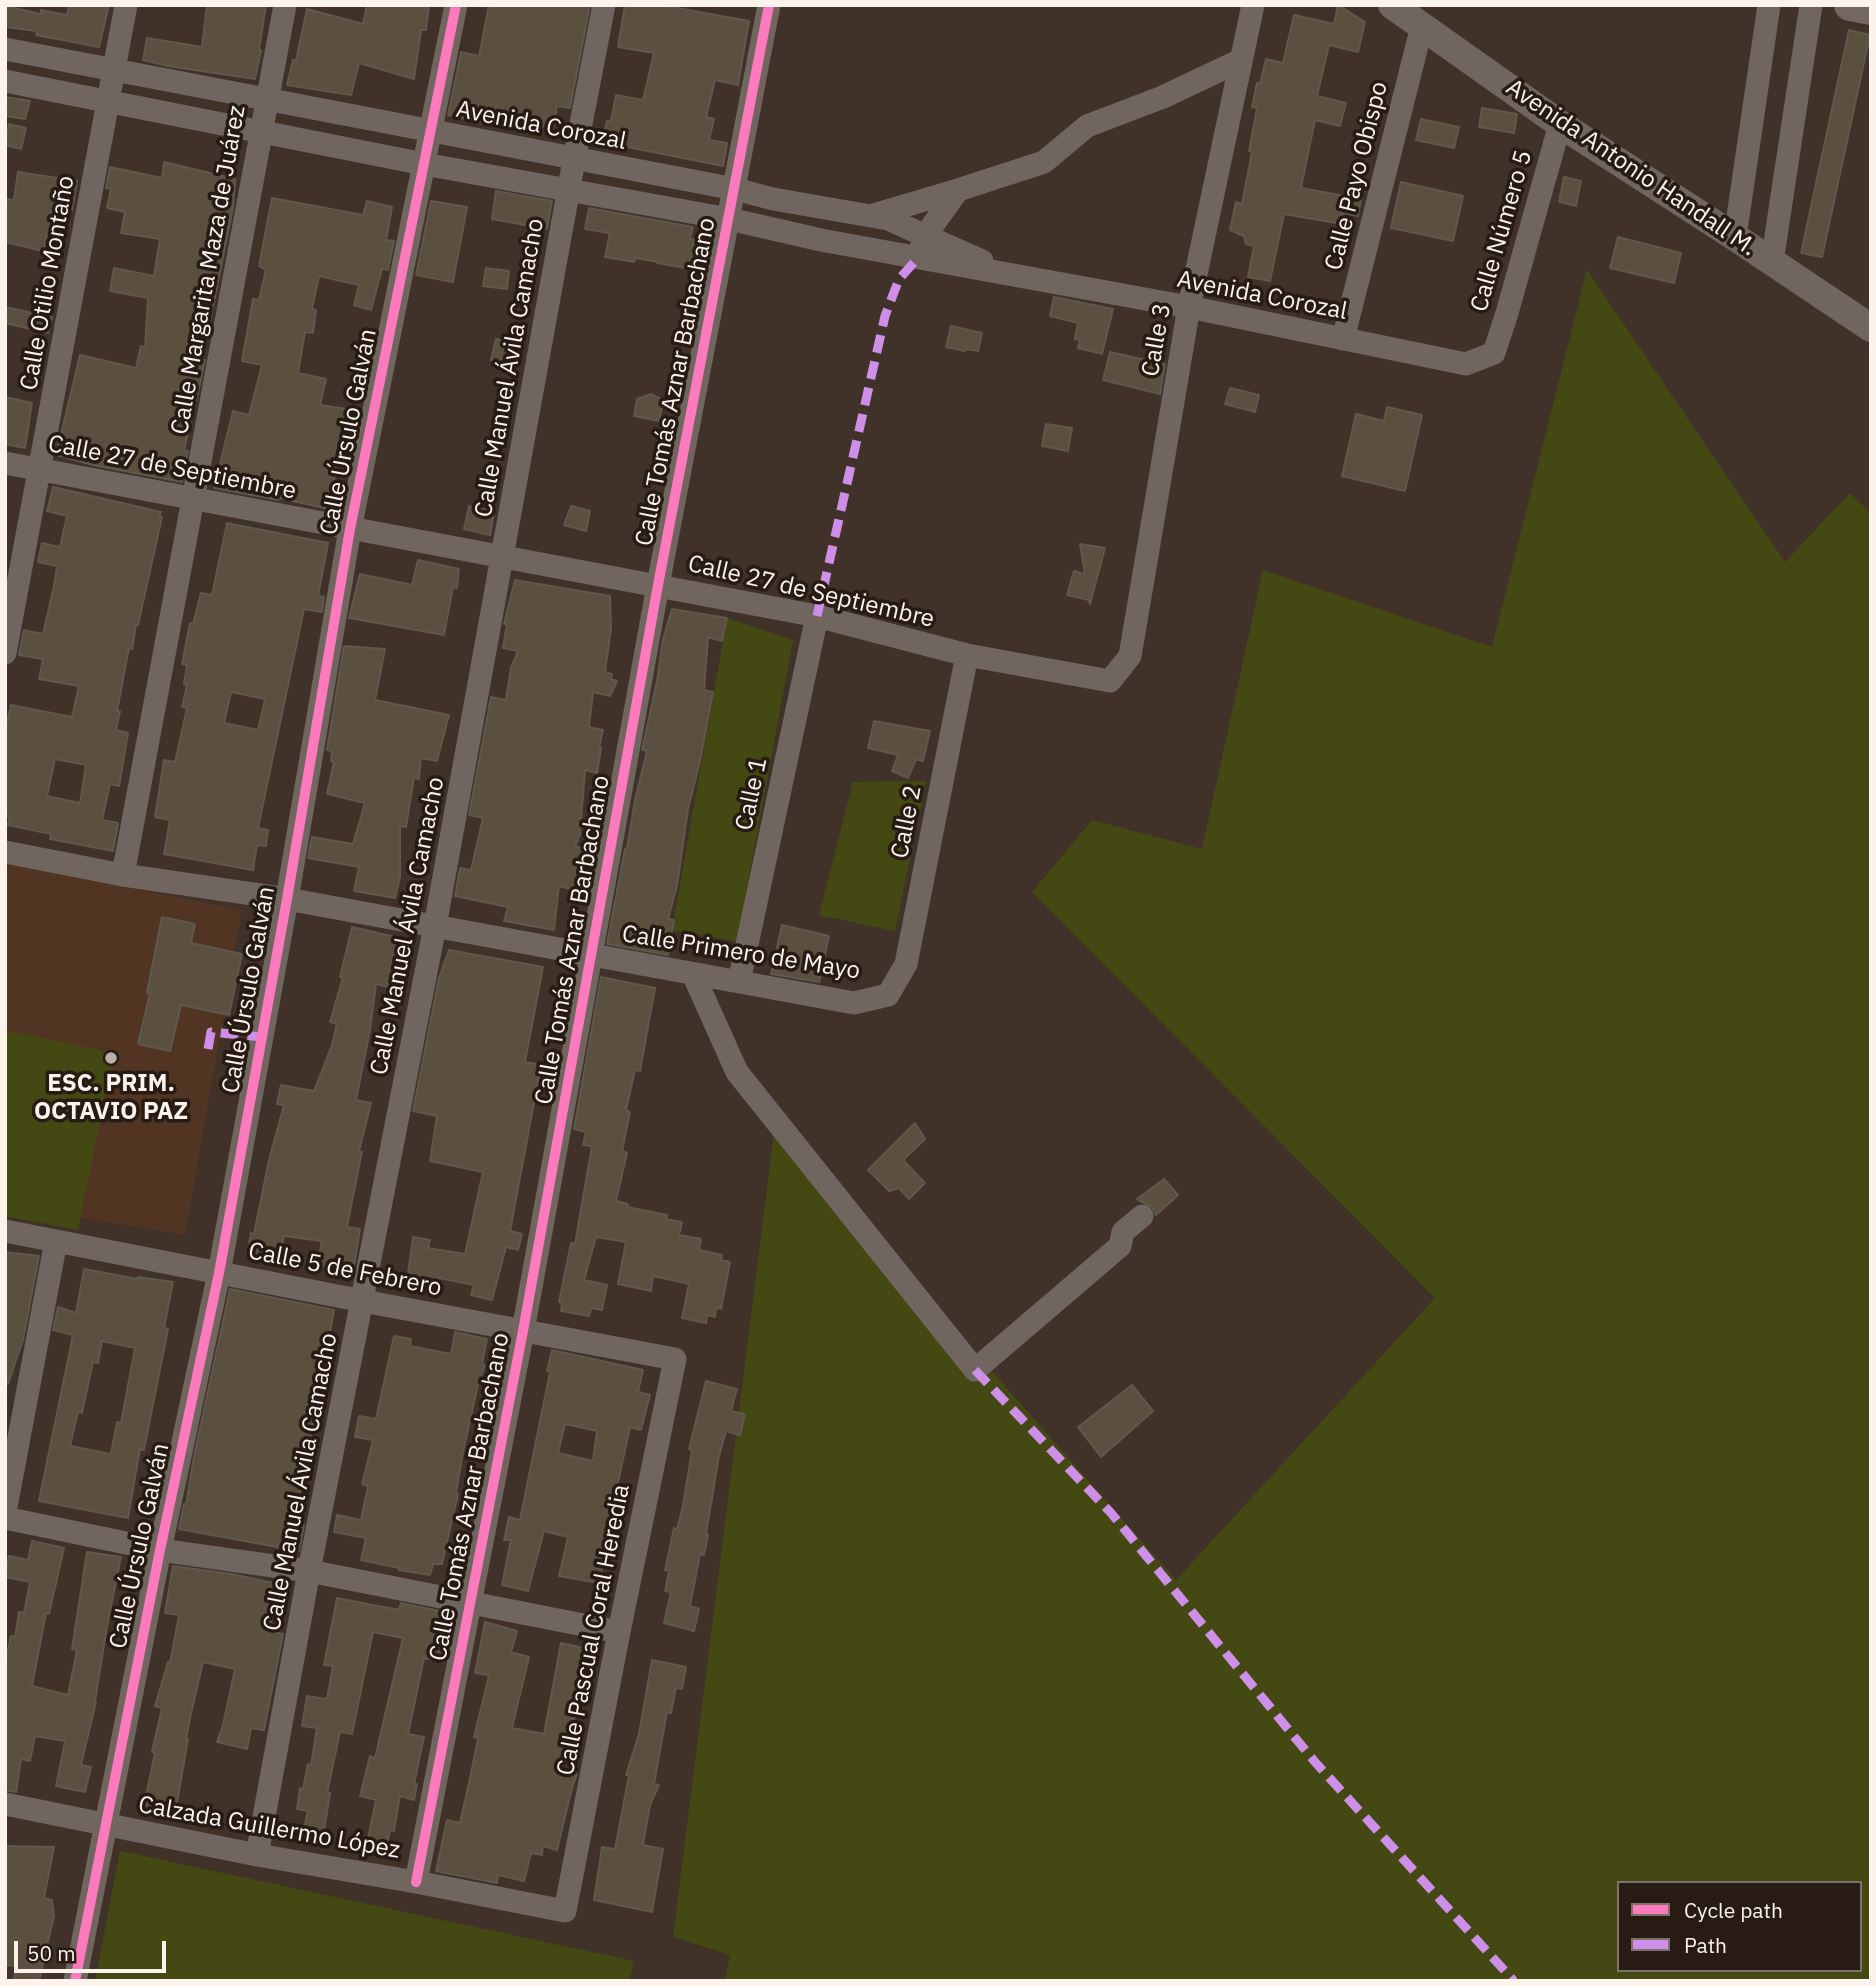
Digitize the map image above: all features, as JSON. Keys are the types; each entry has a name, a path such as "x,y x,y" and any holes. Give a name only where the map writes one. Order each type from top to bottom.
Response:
{"main road":[{"path":"1850,5 1871,9"}],"street":[{"name":"Calle Otilio Montaño","path":"5,653 126,5"},
{"name":"Calle Margarita Maza de Juárez","path":"123,875 285,5"},
{"name":"Calle Úrsulo Galván","path":"75,1981 160,1549 219,1273 287,899 350,529 456,5"},
{"name":"Calle Manuel Ávila Camacho","path":"257,1855 309,1571 435,926 604,5"},
{"name":"Calle Tomás Aznar Barbachano","path":"416,1882 472,1603 658,585 769,5"},
{"name":"Calle 3","path":"1110,681 1129,656 1189,307 1253,5"},
{"name":"Avenida Antonio Handall M.","path":"1392,5 1560,124 1871,328"},
{"path":"1735,237 1769,5"},
{"path":"1772,262 1811,5"},
{"name":"Calle Payo Obispo","path":"1343,339 1422,26"},
{"name":"Avenida Corozal","path":"5,49 735,189 773,199 888,219 1017,276"},
{"path":"870,216 1044,162 1087,126 1163,97 1241,60"},
{"name":"Avenida Corozal","path":"5,81 424,164 1189,307 1466,364 1494,353"},
{"name":"Calle Número 5","path":"1494,353 1560,124"},
{"path":"918,258 925,236 958,190"},
{"name":"Calle 27 de Septiembre","path":"5,463 817,616 967,654 1110,681"},
{"name":"Calle 1","path":"739,982 817,616"},
{"name":"Calle 2","path":"888,995 906,964 967,654"},
{"name":"Calle Primero de Mayo","path":"5,852 123,875 287,899 854,1003 888,995"},
{"path":"693,974 737,1072 975,1370 1121,1246 1123,1233 1142,1216"},
{"name":"Calle 5 de Febrero","path":"5,1231 675,1359"},
{"path":"5,1512 56,1241"},
{"name":"Calle Pascual Coral Heredia","path":"565,1911 675,1359"},
{"path":"5,1518 160,1549 309,1571 619,1632"},
{"name":"Calzada Guillermo López","path":"5,1804 257,1855 565,1911"}],"shaded area":[{"name":"ESC. PRIM. OCTAVIO PAZ","path":"5,863 242,910 185,1235 5,1205"}],"green space":[{"path":"1587,270 1785,562 1850,493 1871,513 1871,1981 725,1981 730,1955 673,1937 775,1125 1176,1580 1435,1298 1032,892 1092,820 1202,849 1263,570 1492,647"},
{"path":"727,618 793,640 737,941 672,930"},
{"path":"926,781 895,931 819,915 853,782"},
{"path":"5,1030 114,1053 78,1230 5,1216"},
{"path":"120,1851 634,1961 629,1981 95,1981"}],"building":[{"path":"69,5 109,5 99,47 36,35 37,31 5,27 5,6 41,14 41,10 67,15"},
{"path":"207,5 266,5 255,79 143,60 147,38 202,47"},
{"path":"367,5 429,5 426,30 421,30 414,79 359,63 351,95 287,85 293,60 296,60 307,9 363,24"},
{"path":"489,5 590,5 570,108 557,106 553,128 497,119 496,125 448,115 461,52 479,56"},
{"path":"625,5 661,5 749,21 738,85 715,80 706,117 714,119 709,140 727,143 723,166 602,142 607,121 611,121 616,95 643,100 654,53 618,47"},
{"path":"1338,5 1365,22 1358,52 1329,45 1317,96 1346,103 1340,126 1315,120 1301,188 1361,199 1358,216 1344,213 1342,224 1284,214 1270,281 1248,277 1254,246 1246,244 1244,236 1230,230 1236,202 1242,204 1252,152 1249,151 1257,108 1252,107 1257,83 1260,84 1266,59 1283,63 1294,15 1334,24"},
{"path":"1849,30 1870,35 1822,257 1801,253"},
{"path":"5,97 30,101 25,119 5,116"},
{"path":"1482,108 1517,114 1514,133 1479,127"},
{"path":"1421,119 1459,127 1454,148 1416,140"},
{"path":"9,124 26,128 21,149 5,145"},
{"path":"164,162 235,179 233,208 202,360 205,360 184,450 188,451 182,482 56,455 80,355 136,368 141,346 145,347 148,298 110,291 114,268 154,276 160,239 121,233 125,212 107,208 111,189 106,188 110,167 162,178"},
{"path":"18,172 77,181 72,210 54,207 43,251 5,242 5,199 14,200"},
{"path":"1564,177 1581,181 1576,206 1559,202"},
{"path":"1401,182 1463,196 1453,241 1391,228"},
{"path":"496,191 552,201 547,229 492,219"},
{"path":"272,198 363,215 367,201 392,207 386,240 394,241 388,270 382,269 371,310 354,305 359,285 319,276 312,309 316,310 313,333 305,332 298,373 326,379 320,405 347,409 329,509 214,488 233,411 249,415 262,365 242,361 253,299 259,300 266,270 259,266"},
{"path":"431,201 467,207 453,282 416,275"},
{"path":"589,208 693,227 690,239 695,240 692,254 706,256 703,271 635,258 634,262 605,257 610,233 585,229"},
{"path":"1618,237 1681,253 1674,283 1610,268"},
{"path":"486,268 509,271 507,289 483,286"},
{"path":"1054,297 1113,309 1102,354 1078,348 1080,340 1075,339 1078,323 1050,316"},
{"path":"5,307 52,317 48,333 5,323"},
{"path":"951,326 982,333 978,351 946,347"},
{"path":"496,339 513,343 508,364 491,360"},
{"path":"1110,352 1165,364 1160,394 1103,380"},
{"path":"1230,388 1259,395 1255,412 1225,404"},
{"path":"651,394 663,400 659,421 634,416 637,399"},
{"path":"5,397 32,403 25,448 5,444"},
{"path":"1387,407 1422,415 1405,491 1342,476 1356,414 1384,421"},
{"path":"1046,424 1072,428 1068,451 1042,446"},
{"path":"53,487 161,512 159,517 162,517 132,649 129,648 117,711 120,711 116,730 128,733 119,786 110,784 102,820 118,823 113,851 50,839 51,834 8,825 10,817 5,816 5,731 11,705 72,717 79,686 39,679 43,659 19,655 24,630 43,634 54,586 57,566 38,562 42,543 60,547 67,516 47,511","holes":["55,759 86,765 80,803 47,796"]},
{"path":"469,506 494,512 490,535 464,529"},
{"path":"571,506 590,511 586,531 564,525"},
{"path":"227,523 328,543 318,596 324,597 322,612 304,609 258,828 268,830 266,846 257,845 253,870 164,854 170,820 155,817 164,760 175,762 187,708 182,707 187,685 184,684 187,665 182,664 190,623 193,624 201,593 212,595","holes":["231,692 265,699 258,730 224,723"]},
{"path":"1080,544 1105,548 1090,604 1089,600 1067,595 1074,571 1085,574"},
{"path":"418,560 459,569 457,588 453,587 444,635 349,618 360,574 412,585"},
{"path":"515,580 610,596 611,628 605,672 612,674 611,679 617,681 610,696 593,692 589,727 603,730 597,773 585,770 580,834 575,847 583,847 574,890 559,886 554,930 504,921 508,907 455,896 460,868 471,870 483,818 469,815 491,697 506,700 511,668 518,651 503,648 507,624 504,624"},
{"path":"672,609 727,618 722,641 708,637 704,690 713,692 688,809 677,886 668,919 674,920 668,955 607,944 647,751 642,750 663,639"},
{"path":"344,646 385,649 375,700 449,715 437,761 421,758 419,779 414,777 406,827 400,826 400,877 395,898 354,891 359,867 308,858 312,837 353,844 365,803 327,794 334,762 331,761 332,751 327,750"},
{"path":"874,721 930,731 923,761 916,759 908,778 892,771 898,755 868,748"},
{"path":"162,917 195,924 191,943 242,954 229,1015 181,1005 170,1051 138,1044 150,993 147,993"},
{"path":"782,925 829,936 819,982 771,974"},
{"path":"352,927 404,939 396,989 376,984 356,1100 371,1103 359,1151 362,1152 347,1227 360,1229 353,1272 317,1265 322,1241 284,1236 279,1262 247,1255 284,1105 277,1104 281,1085 314,1091 337,1024 330,1022 343,977 340,977"},
{"path":"449,950 543,967 525,1062 541,1065 510,1231 522,1234 518,1250 506,1247 492,1300 471,1295 474,1285 439,1278 438,1288 407,1281 413,1237 430,1240 428,1248 465,1254 483,1172 430,1161 437,1116 413,1111 439,978"},
{"path":"601,977 655,988 640,1071 635,1070 626,1110 630,1112 622,1151 627,1153 616,1201 628,1204 627,1207 667,1215 666,1219 682,1222 679,1235 701,1239 699,1250 722,1255 721,1260 730,1262 721,1309 716,1308 715,1317 707,1315 706,1323 682,1318 689,1284 653,1276 651,1291 618,1284 626,1242 596,1237 584,1280 607,1285 602,1310 591,1308 589,1316 561,1311 562,1303 559,1302 571,1243 575,1244 592,1146 583,1145 586,1132 574,1129"},
{"path":"915,1123 925,1139 903,1160 925,1183 909,1199 899,1188 889,1191 868,1170"},
{"path":"1164,1179 1178,1195 1156,1215 1152,1207 1137,1199"},
{"path":"5,1252 39,1256 23,1340 8,1384 5,1384"},
{"path":"84,1269 173,1282 164,1328 168,1329 144,1450 140,1449 128,1518 39,1501 73,1335 53,1330 58,1307 76,1313","holes":["102,1341 135,1348 121,1423 117,1422 111,1454 70,1446 78,1412 82,1413 93,1362 98,1363"]},
{"path":"230,1289 334,1310 294,1524 304,1525 299,1551 179,1529"},
{"path":"455,1332 487,1339 482,1364 485,1365 462,1457 458,1494 442,1564 433,1564 430,1575 361,1560 366,1538 334,1532 337,1515 361,1520 368,1486 362,1484 373,1440 355,1437 359,1416 376,1419 394,1336 411,1339 410,1346 451,1354"},
{"path":"552,1350 643,1370 638,1392 650,1395 641,1430 630,1427 599,1583 559,1576 568,1537 544,1531 528,1591 502,1585 511,1540 504,1540 509,1517 520,1520 550,1372 547,1371","holes":["565,1424 597,1431 593,1461 558,1453"]},
{"path":"706,1381 737,1389 731,1411 745,1414 740,1435 726,1431 719,1456 706,1534 708,1535 704,1555 700,1554 690,1606 699,1609 694,1631 664,1623 671,1592 665,1591 669,1571 665,1570 674,1528 677,1529 683,1506 692,1450 689,1449"},
{"path":"1132,1385 1153,1411 1101,1457 1078,1427"},
{"path":"32,1541 64,1548 49,1614 46,1613 32,1686 68,1695 77,1650 72,1649 87,1552 121,1557 96,1702 81,1765 91,1767 85,1792 56,1786 65,1741 35,1736 30,1761 21,1759 16,1792 5,1790 5,1664 11,1636 15,1637 19,1612 24,1613 30,1582 5,1577 5,1573 9,1556 28,1560"},
{"path":"173,1566 278,1584 269,1631 283,1634 264,1730 251,1728 247,1749 217,1742 235,1669 203,1662 186,1739 175,1814 144,1805 162,1708 155,1706 168,1662 170,1663 179,1615 165,1613"},
{"path":"337,1598 399,1610 401,1603 454,1614 444,1662 424,1658 408,1734 424,1737 414,1784 417,1784 414,1800 400,1796 394,1831 390,1830 385,1853 366,1848 376,1800 360,1796 370,1756 375,1758 403,1638 373,1632 352,1734 340,1732 327,1793 330,1793 323,1837 303,1833 308,1811 297,1809 300,1788 303,1789 308,1764 311,1765 317,1728 302,1726 307,1696 327,1699 333,1666 324,1665"},
{"path":"485,1622 517,1631 511,1652 529,1657 512,1728 544,1734 561,1643 588,1649 571,1736 568,1736 561,1770 577,1774 557,1850 543,1846 542,1855 531,1853 524,1881 498,1875 497,1883 436,1871 447,1820 460,1823 472,1769 478,1738 474,1737 489,1675 475,1673"},
{"path":"652,1660 686,1667 682,1689 676,1688 671,1713 667,1712 654,1784 659,1785 650,1805 643,1845 663,1849 652,1912 594,1900 602,1847 615,1849 629,1775 626,1775 639,1734"},
{"path":"5,1846 54,1847 44,1898 52,1900 54,1916 39,1981 13,1981 17,1966 5,1965"}],"marked path":[{"path":"817,616 885,316 899,279 918,258"},
{"path":"208,1049 211,1032 262,1037"},
{"path":"975,1370 1111,1513 1315,1762 1514,1981"}],"cycle path":[{"path":"75,1981 160,1550 219,1273 287,899 350,529 456,5"},
{"path":"416,1882 523,1331 658,585 769,5"}],"place":[{"name":"ESC. PRIM. OCTAVIO PAZ","path":"111,1058"}]}
